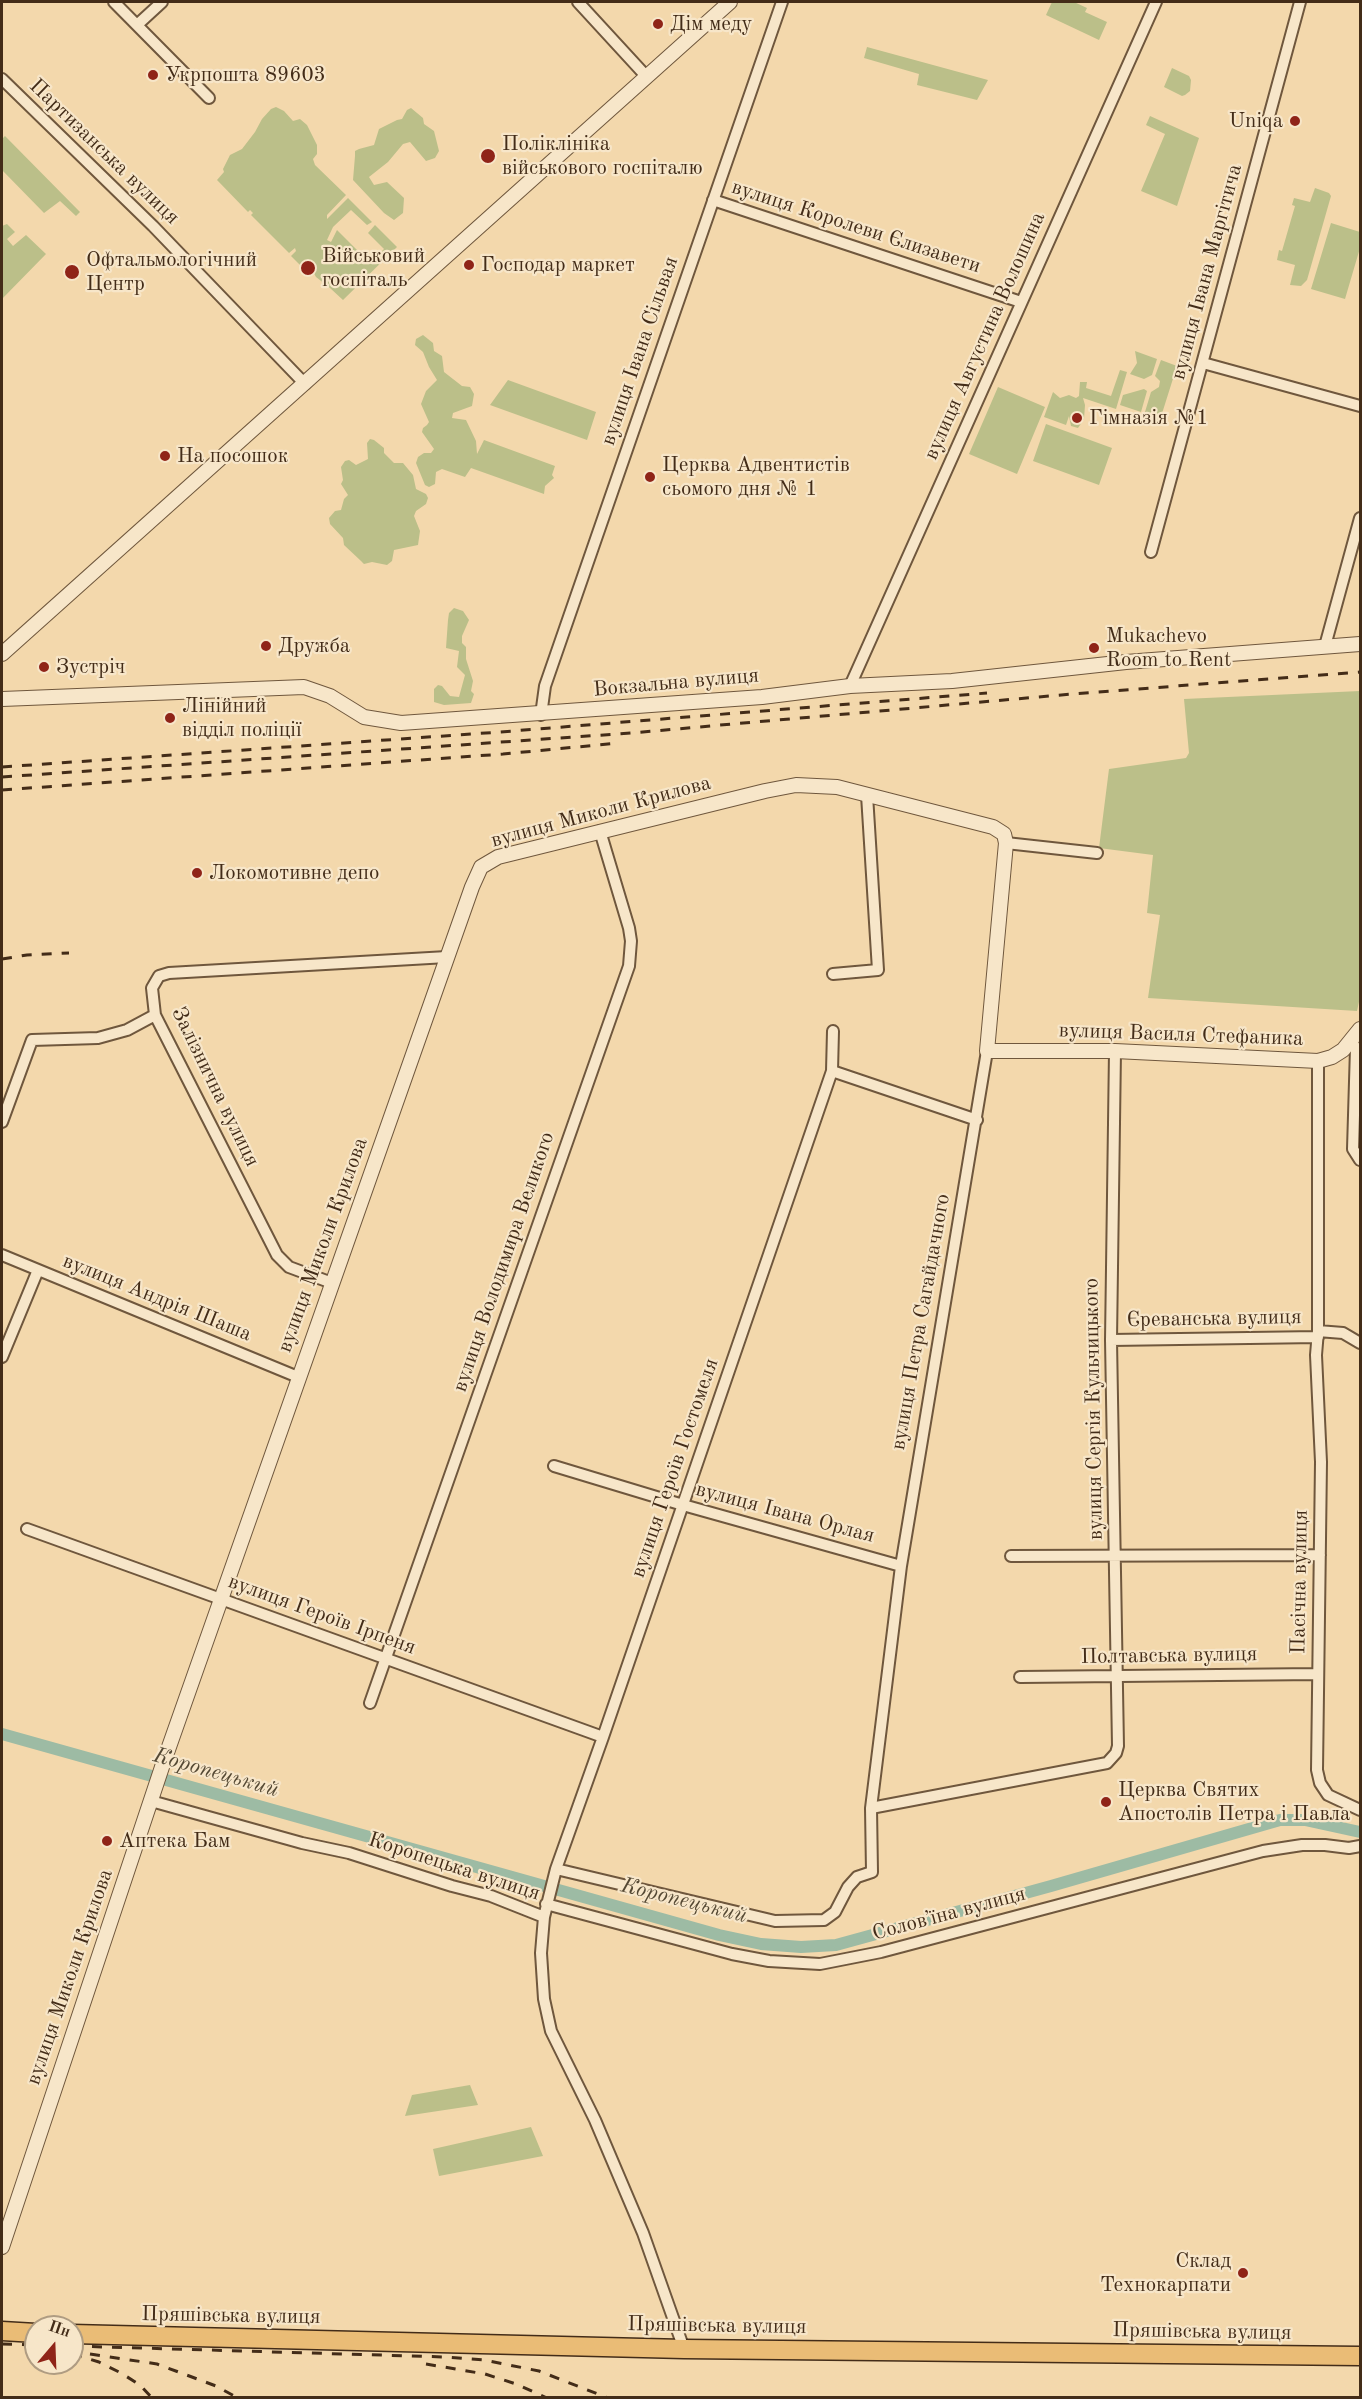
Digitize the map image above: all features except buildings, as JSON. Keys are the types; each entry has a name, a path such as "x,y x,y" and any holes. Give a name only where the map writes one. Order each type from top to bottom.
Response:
{"main road":[{"path":"2,2331 24,2332"},
{"name":"Пряшівська вулиця","path":"84,2334 684,2349 1360,2356"}],"street":[{"path":"114,2 210,98"},
{"path":"137,25 162,2"},
{"path":"578,2 646,76"},
{"path":"2,654 730,2"},
{"name":"вулиця Івана Сільвая","path":"541,715 545,686 782,2"},
{"name":"вулиця Августина Волошина","path":"850,687 1156,2"},
{"name":"вулиця Івана Маргітича","path":"1151,552 1300,2"},
{"name":"Партизанська вулиця","path":"2,79 153,226 305,384"},
{"name":"вулиця Королеви Єлизавети","path":"713,200 1021,302"},
{"path":"1203,363 1360,406"},
{"path":"1325,646 1360,518"},
{"name":"Вокзальна вулиця","path":"2,699 287,686 317,690 364,717 388,723 541,715 762,697 850,687 952,681 1126,662 1360,644"},
{"name":"вулиця Миколи Крилова","path":"2,2247 220,1599 476,875 481,867 498,857 796,785 837,787 993,827 1004,834 1006,843"},
{"path":"833,974 878,970 867,795"},
{"name":"вулиця Володимира Великого","path":"370,1703 629,966 632,941 600,831"},
{"path":"1006,843 1097,853"},
{"name":"вулиця Петра Сагайдачного","path":"556,1869 775,1921 824,1920 836,1912 848,1887 857,1877 872,1872 871,1808 902,1566 987,1051 1006,843"},
{"name":"Залізнична вулиця","path":"332,1283 289,1267 277,1255 155,1015 152,988 159,976 169,973 447,957"},
{"path":"2,1122 32,1040 99,1038 127,1030 155,1015"},
{"name":"вулиця Василя Стефаника","path":"987,1051 1115,1051 1318,1061 1332,1057 1352,1041 1360,1029"},
{"name":"вулиця Героїв Гостомеля","path":"544,1917 552,1880 832,1071 832,1031"},
{"path":"1352,1041 1356,1048 1353,1149 1360,1160"},
{"name":"вулиця Сергія Кульчицького","path":"871,1808 1107,1763 1116,1753 1118,1746 1111,1340 1115,1051"},
{"name":"Пасічна вулиця","path":"1318,1061 1318,1334 1316,1355 1321,1462 1317,1770 1320,1783 1328,1795 1360,1810"},
{"path":"832,1071 977,1120"},
{"name":"вулиця Андрія Шаша","path":"2,1255 298,1377"},
{"path":"2,1357 38,1270"},
{"path":"1318,1334 1343,1333 1360,1343"},
{"name":"Єреванська вулиця","path":"1111,1340 1318,1334"},
{"name":"вулиця Івана Орлая","path":"554,1466 683,1505 902,1566"},
{"name":"вулиця Героїв Ірпеня","path":"27,1529 603,1737"},
{"path":"1011,1556 1320,1555"},
{"name":"Полтавська вулиця","path":"1020,1677 1318,1674"},
{"name":"Коропецька вулиця","path":"153,1795 302,1843 349,1853 514,1903 544,1917 541,1953 544,1999 551,2031 596,2120 643,2233 684,2349"},
{"name":"Соловʼїна вулиця","path":"547,1899 732,1954 769,1961 820,1964 881,1952 1263,1851 1302,1845 1349,1848 1360,1846"}],"green space":[{"path":"1052,2 1074,2 1087,8 1085,12 1107,22 1099,40 1046,15"},
{"path":"867,47 988,80 977,100 917,85 919,74 864,58"},
{"path":"1172,68 1189,76 1191,80 1190,91 1185,95 1182,96 1164,87"},
{"path":"276,107 284,111 293,121 300,119 307,125 317,145 317,154 313,159 315,165 346,195 327,215 327,219 348,198 372,222 367,225 351,210 333,227 327,240 331,242 337,230 370,263 384,249 368,233 375,225 397,247 343,300 316,277 312,270 309,274 291,256 296,251 295,248 289,253 251,215 253,213 250,210 248,212 217,180 224,172 223,169 230,155 242,149 262,119"},
{"path":"411,108 423,118 424,124 434,131 439,151 435,158 426,161 410,142 403,144 388,162 369,177 374,185 387,182 404,198 403,213 394,220 384,213 353,180 355,151 374,145 379,129 402,119 407,110"},
{"path":"1150,116 1199,138 1177,206 1141,191 1165,134 1146,125"},
{"path":"5,136 80,212 76,216 60,201 44,213 2,170 2,139"},
{"path":"1315,188 1331,196 1307,280 1301,286 1290,285 1295,265 1277,260 1279,250 1282,251 1295,206 1292,205 1294,198 1310,202"},
{"path":"1331,223 1360,232 1360,248 1345,299 1311,289"},
{"path":"7,224 15,232 7,239 13,246 26,235 46,254 2,299 2,226"},
{"path":"423,335 433,343 434,351 442,356 444,372 462,386 470,387 474,394 472,406 453,413 452,418 466,420 476,441 477,454 484,440 555,466 552,475 554,478 545,486 544,494 471,468 465,477 442,469 436,472 435,484 429,487 425,485 416,463 418,457 424,453 431,453 434,449 422,432 429,422 421,404 426,391 437,380 423,352 415,345 416,339"},
{"path":"1135,351 1157,359 1152,375 1144,379 1130,374 1137,363"},
{"path":"1161,360 1177,366 1159,423 1145,412 1151,392 1159,387 1160,381 1155,376"},
{"path":"1120,370 1127,372 1116,409 1083,398 1084,419 1078,428 1071,426 1069,416 1066,425 1044,417 1053,392 1060,398 1069,395 1076,398 1079,396 1080,382 1087,382 1086,388 1111,396"},
{"path":"508,380 596,412 587,440 490,405"},
{"path":"998,387 1045,407 1017,474 969,454"},
{"path":"1144,389 1147,391 1141,412 1120,405 1123,395"},
{"path":"1046,424 1112,448 1099,485 1033,461"},
{"path":"370,439 384,448 384,453 394,463 403,463 413,475 416,489 426,494 428,498 426,504 416,511 414,516 420,531 418,545 394,550 392,561 387,565 372,562 364,564 344,545 343,538 330,524 329,518 335,511 341,510 344,499 348,495 341,484 343,480 341,467 345,461 349,460 356,465 368,459 367,443"},
{"path":"454,608 463,611 469,620 462,636 462,643 466,647 466,659 473,681 471,691 474,694 471,703 444,705 434,702 434,689 438,685 442,686 450,696 459,697 465,675 457,667 459,651 446,648 449,613"},
{"path":"1360,691 1360,997 1357,1011 1148,998 1160,915 1147,913 1153,855 1099,848 1109,769 1186,758 1189,753 1184,699"},
{"path":"470,2085 478,2105 405,2116 412,2095"},
{"path":"531,2127 543,2156 439,2176 433,2149"}],"waterway":[{"name":"Коропецький","path":"2,1734 719,1935 761,1944 801,1947 836,1945 1280,1820 1305,1820 1360,1832"}],"railway":[{"path":"2,777 631,733 1072,694 1360,672"},
{"path":"2,767 500,732 987,693"},
{"path":"2,790 503,754 619,743"},
{"path":"2,959 69,953"},
{"path":"2,2344 24,2345"},
{"path":"84,2346 484,2360 539,2371 608,2398"},
{"path":"90,2354 157,2364 216,2386 238,2398"},
{"path":"84,2358 121,2373 140,2385 152,2398"},
{"path":"426,2364 485,2374 516,2384 547,2398"}],"place":[{"name":"Дім меду","path":"658,24"},
{"name":"Укрпошта 89603","path":"153,75"},
{"name":"Uniqa","path":"1295,121"},
{"name":"Поліклініка військового госпіталю","path":"488,156"},
{"name":"Господар маркет","path":"469,265"},
{"name":"Військовий госпіталь","path":"308,268"},
{"name":"Офтальмологічний Центр","path":"72,272"},
{"name":"Гімназія №1","path":"1077,418"},
{"name":"На посошок","path":"165,456"},
{"name":"Церква Адвентистів сьомого дня № 1","path":"650,477"},
{"name":"Дружба","path":"266,646"},
{"name":"Mukachevo Room to Rent","path":"1094,648"},
{"name":"Зустріч","path":"44,667"},
{"name":"Лінійний відділ поліції","path":"170,718"},
{"name":"Локомотивне депо","path":"197,873"},
{"name":"Церква Святих Апостолів Петра і Павла","path":"1106,1802"},
{"name":"Аптека Бам","path":"107,1841"},
{"name":"Склад Технокарпати","path":"1243,2273"}]}
